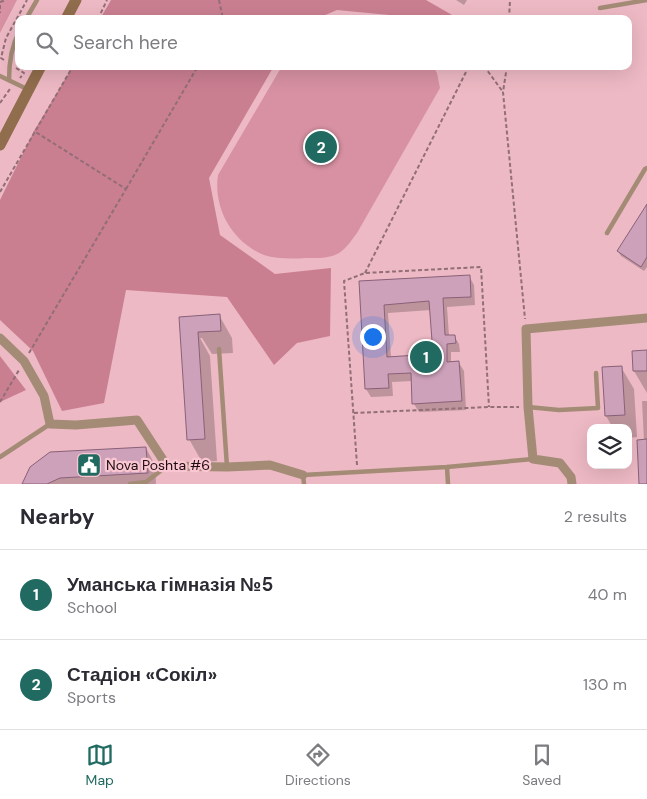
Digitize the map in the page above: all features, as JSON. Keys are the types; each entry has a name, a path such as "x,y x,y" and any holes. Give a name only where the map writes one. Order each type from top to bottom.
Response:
{"main road":[{"path":"68,15 76,0"},
{"path":"0,145 39,70"}],"street":[{"path":"572,484 571,477 560,463 533,459 528,407 526,329 647,318"},
{"path":"0,338 24,362 44,396 50,424 137,420 167,466 227,467 270,465 303,479"}],"lane":[{"path":"28,15 37,0"},
{"path":"600,8 647,0"},
{"path":"9,80 9,68 15,39"},
{"path":"0,76 28,89"},
{"path":"607,233 636,183 647,168"},
{"path":"219,349 227,467"},
{"path":"528,407 559,410 598,408 596,373"},
{"path":"0,457 50,424"},
{"path":"303,479 358,470 447,467 533,459"},
{"path":"130,484 146,482 167,466"},
{"path":"447,467 448,484"}],"path":[{"path":"0,13 0,2 6,0"},
{"path":"100,15 107,0"},
{"path":"220,0 222,15"},
{"path":"509,15 510,0"},
{"path":"0,192 71,70"},
{"path":"0,402 196,70"},
{"path":"365,273 467,70"},
{"path":"487,70 503,92"},
{"path":"506,70 503,92 526,329"},
{"path":"34,131 126,189"},
{"path":"358,470 344,281 365,273 481,267 489,406"},
{"path":"354,413 489,406 528,407"}],"shaded area":[{"path":"0,0 17,0 0,33"},
{"path":"111,0 426,0 452,15 389,15 337,10 325,15 102,15"},
{"path":"71,70 272,70 209,178 220,235 275,274 331,268 330,336 297,343 274,365 227,297 126,290 104,403 62,411 33,351 0,320 0,200 34,131"},
{"path":"280,70 435,70 437,73 440,88 357,233 339,253 320,258 290,259 264,255 253,249 234,233 227,222 219,200 218,175"},
{"path":"0,356 26,390 0,402"}],"building":[{"path":"647,204 647,257 641,267 617,251"},
{"path":"470,275 471,297 443,298 445,335 455,335 456,343 447,344 447,362 459,361 462,401 412,404 411,373 388,374 389,388 365,389 359,281","holes":["429,301 433,354 387,357 384,305"]},
{"path":"220,314 221,331 198,332 205,439 187,440 179,317"},
{"path":"647,350 647,371 633,371 632,351"},
{"path":"622,366 625,415 605,416 602,367"},
{"path":"647,439 647,484 639,484 637,440"},
{"path":"146,447 148,473 60,478 47,484 22,484 30,467 50,452"}],"place":[{"name":"Стадіон «Сокіл»","path":"321,147"},
{"name":"Уманська гімназія №5","path":"426,357"},
{"name":"Nova Poshta #6","path":"89,465"}]}
